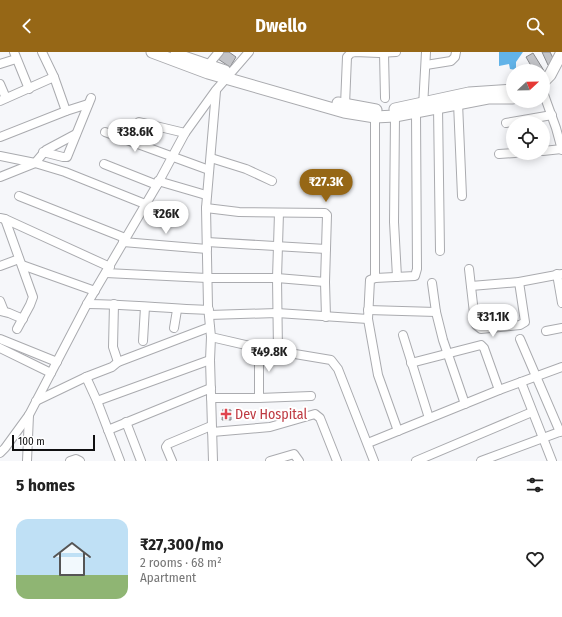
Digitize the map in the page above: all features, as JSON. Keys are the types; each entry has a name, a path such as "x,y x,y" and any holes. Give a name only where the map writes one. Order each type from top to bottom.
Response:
{"main road":[{"path":"152,52 344,112 375,117 395,116 469,93 506,90"},
{"path":"174,52 208,64 227,75 311,97 374,110 421,109 488,98 506,98"},
{"path":"550,75 562,52"},
{"path":"550,82 562,64"}],"street":[{"path":"42,52 54,77 66,111"},
{"path":"208,64 218,52"},
{"path":"0,453 29,415 87,304 108,270 184,133 227,75 249,52"},
{"path":"345,105 347,57 351,53 396,52"},
{"path":"398,431 378,375 368,319 369,282 375,278 414,276 418,268 421,109 426,52"},
{"path":"426,65 451,61 456,52"},
{"path":"381,53 385,98"},
{"path":"0,64 15,55 29,89"},
{"path":"0,84 3,99 54,77"},
{"path":"213,461 210,398 211,337 207,278 206,195 216,90"},
{"path":"0,137 89,101 67,157 43,152"},
{"path":"458,103 462,196"},
{"path":"438,107 440,251"},
{"path":"549,108 559,127 562,150 550,151"},
{"path":"546,116 552,115"},
{"path":"395,116 394,222 397,277"},
{"path":"375,117 375,278"},
{"path":"139,122 184,133"},
{"path":"105,132 209,170"},
{"path":"0,177 35,163 43,152 76,134"},
{"path":"500,154 506,154"},
{"path":"0,156 35,163 65,172 145,204"},
{"path":"210,158 246,169 272,181"},
{"path":"104,164 157,183 206,195"},
{"path":"18,196 124,240 207,245 326,249"},
{"path":"206,208 239,212 325,213 328,218 325,282 326,317"},
{"path":"278,213 278,351"},
{"path":"3,218 108,270 207,278 277,278 325,282"},
{"path":"3,218 33,297 17,329"},
{"path":"0,266 20,262 95,291"},
{"path":"469,269 475,322 481,329 520,325 525,322 519,282"},
{"path":"471,286 519,282 560,274 562,303"},
{"path":"432,283 436,312 465,404"},
{"path":"0,301 2,311 23,319"},
{"path":"87,304 114,304 209,313 277,313 368,319"},
{"path":"114,304 113,343 118,362"},
{"path":"143,341 145,307"},
{"path":"174,328 177,310"},
{"path":"368,310 436,312"},
{"path":"36,401 118,362 210,327"},
{"path":"546,331 562,328"},
{"path":"402,335 429,418"},
{"path":"211,337 259,348 327,358 335,364 374,461"},
{"path":"0,339 57,362"},
{"path":"481,461 561,431 520,339"},
{"path":"411,363 483,346 499,390"},
{"path":"0,348 51,373"},
{"path":"259,348 259,398"},
{"path":"97,401 210,360"},
{"path":"368,443 499,390 562,367"},
{"path":"86,376 120,461"},
{"path":"521,382 552,461"},
{"path":"108,430 211,388"},
{"path":"210,398 311,396"},
{"path":"416,461 532,412"},
{"path":"172,461 166,447 168,444 212,429 270,427 315,414 320,418 337,461"},
{"path":"27,461 29,415"},
{"path":"126,422 141,461"},
{"path":"270,461 294,454 299,461"},
{"path":"70,461 76,459 80,461"}],"water":[{"path":"499,52 523,52 516,64 499,66"}],"building":[{"path":"223,52 229,52 236,57 230,67 218,59"},
{"path":"542,52 550,52 555,62 548,64"},
{"path":"533,53 540,64 530,64 526,57"},
{"path":"223,409 231,410 231,420 222,420"}],"place":[{"name":"Dev Hospital","path":"226,414"}]}
